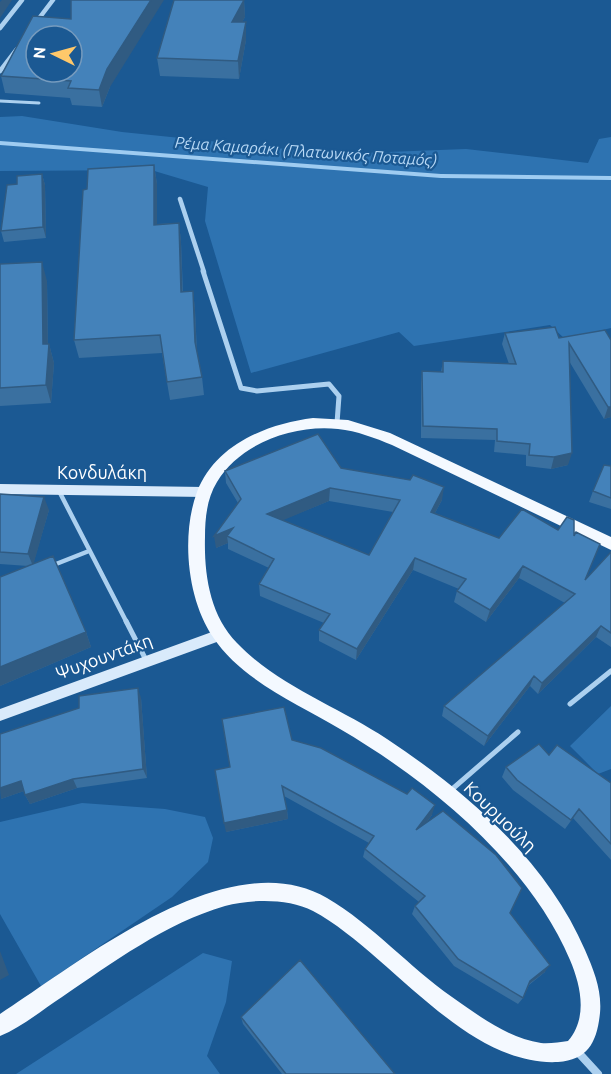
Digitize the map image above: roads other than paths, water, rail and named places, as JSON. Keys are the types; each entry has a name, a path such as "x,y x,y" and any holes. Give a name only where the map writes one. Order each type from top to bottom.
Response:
{"main road":[{"name":"Κουρμούλη","path":"576,1050 584,1037 591,1013 591,987 573,937 508,850 446,794 354,728 266,676 220,635 209,616 199,571 198,519 204,492 221,463 245,446 277,429 305,423 337,423 385,436 528,502 611,544"},
{"name":"Κονδυλάκη","path":"0,489 204,492"},
{"name":"Ψυχουντάκη","path":"0,715 220,635"},
{"path":"0,1026 115,951 192,907 230,894 259,891 316,902 340,918 457,1036"},
{"path":"533,1070 552,1067 576,1050"}],"street":[{"path":"0,28 22,0"},
{"path":"35,24 53,0"},
{"path":"0,71 20,45"},
{"path":"180,199 241,388 256,391 329,384 336,387 340,396 337,423"},
{"path":"576,1050 598,1074"}],"lane":[{"path":"0,101 39,103"},
{"path":"59,491 147,662"},
{"path":"48,567 89,551"},
{"path":"570,704 611,671"},
{"path":"446,794 518,732"}],"waterway":[{"name":"Ρέμα Καμαράκι (Πλατωνικός Ποταμός)","path":"0,143 441,176 611,178"}]}
